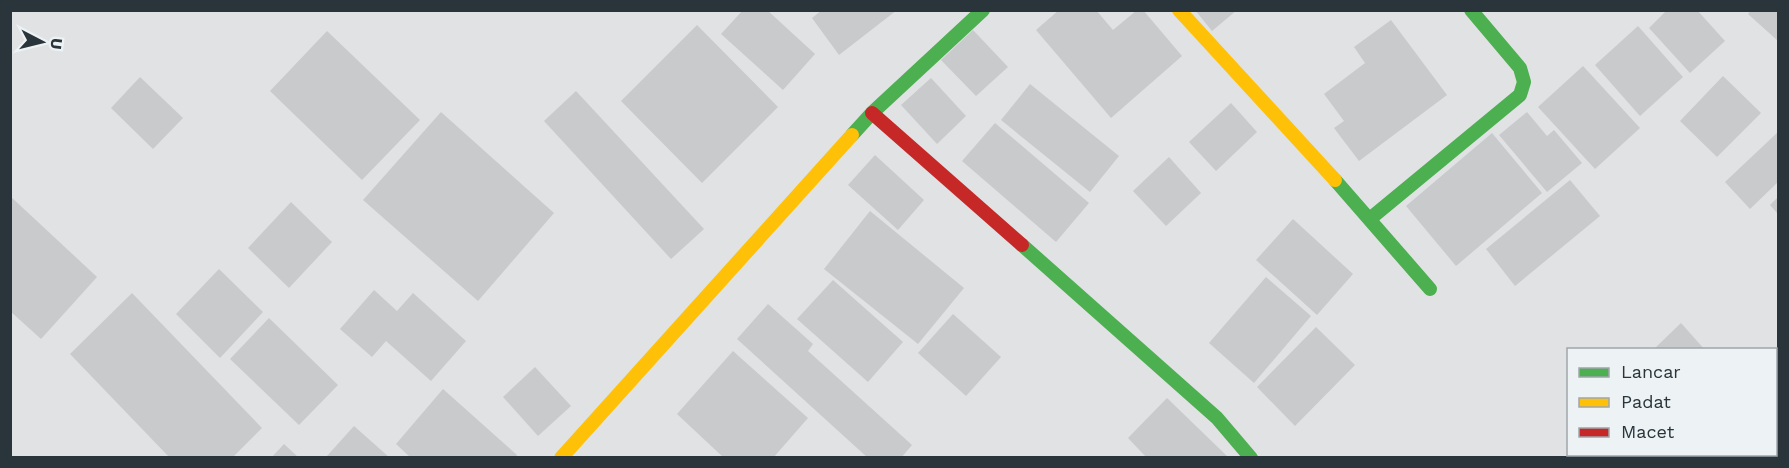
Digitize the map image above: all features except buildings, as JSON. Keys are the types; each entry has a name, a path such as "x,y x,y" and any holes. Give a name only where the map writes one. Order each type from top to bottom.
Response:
{"street":[{"path":"561,458 872,113 983,10"},
{"path":"1179,10 1241,82 1371,218 1430,289"},
{"path":"1371,218 1521,95 1524,82 1520,68 1471,10"},
{"path":"872,113 1217,418 1251,458"}],"traffic: fast":[{"path":"852,135 872,113 983,10"},
{"path":"1371,218 1520,95 1524,82 1520,68 1471,10"},
{"path":"1335,180 1430,289"},
{"path":"1022,245 1217,418 1251,458"}],"traffic: slow":[{"path":"1179,10 1335,180"},
{"path":"561,458 852,135"}],"traffic: jam":[{"path":"872,113 1022,245"}]}
